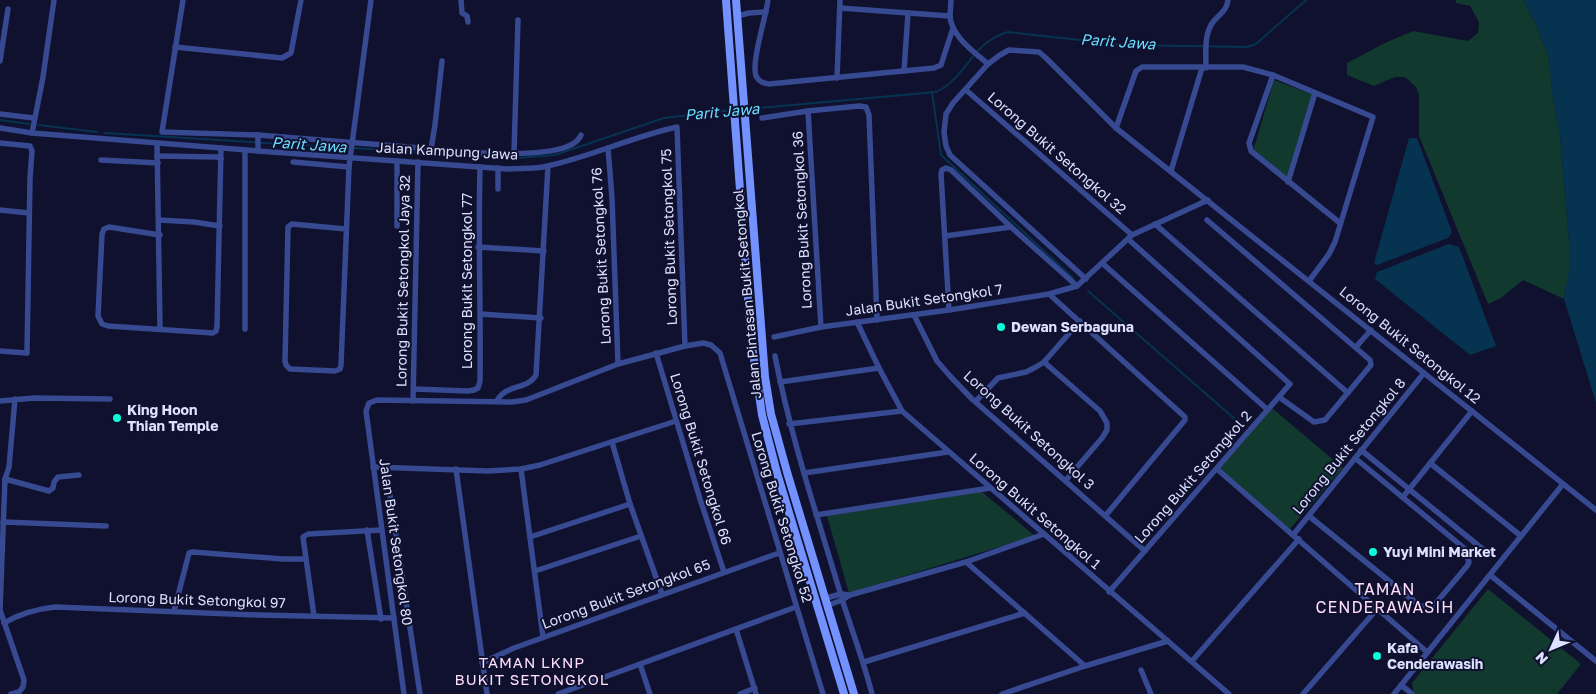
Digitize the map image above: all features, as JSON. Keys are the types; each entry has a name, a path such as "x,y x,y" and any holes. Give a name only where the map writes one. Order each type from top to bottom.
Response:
{"main road":[{"name":"Jalan Pintasan Bukit Setongkol","path":"726,0 751,339 762,415 777,474 844,694"},
{"name":"Jalan Pintasan Bukit Setongkol","path":"736,0 765,377 771,414 854,694"}],"street":[{"path":"32,133 43,77 54,0"},
{"path":"183,0 175,47 282,58 291,53 301,0"},
{"path":"346,229 290,225 288,227 285,362 290,368 338,370 340,368 350,155 371,0"},
{"path":"461,0 462,13 467,16 468,22"},
{"path":"768,0 756,57 755,73 762,83 769,84 934,68 941,65 953,28"},
{"path":"837,78 840,0"},
{"path":"951,0 950,16 953,28 968,47 988,64"},
{"path":"1171,171 1205,67 1210,26 1225,10 1228,0"},
{"path":"840,8 950,16"},
{"path":"0,60 8,9"},
{"path":"737,16 766,12"},
{"path":"904,71 908,13"},
{"path":"514,154 518,20"},
{"name":"Jalan Kampung Jawa","path":"175,47 162,132 258,135 351,145 514,154 536,153 562,148 575,143 581,135"},
{"name":"Lorong Bukit Setongkol 12","path":"1086,278 950,155 946,146 944,132 946,114 988,64 1009,50 1039,52 1116,128 1596,510"},
{"path":"431,149 442,61"},
{"path":"1116,128 1136,72 1142,67 1243,67 1272,75 1373,117 1335,242 1329,254 1309,281"},
{"path":"1272,75 1249,146 1253,154 1340,223"},
{"name":"Lorong Bukit Setongkol 32","path":"966,90 1290,384 1279,397"},
{"path":"1288,182 1314,93"},
{"path":"762,118 808,111 858,106 866,107 869,115 876,320"},
{"name":"Lorong Bukit Setongkol 36","path":"808,111 821,328"},
{"path":"0,114 34,118"},
{"name":"Jalan Kampung Jawa","path":"0,128 32,133 246,150 258,148 350,155 480,168 540,168 608,148 636,137 677,127"},
{"name":"Lorong Bukit Setongkol 75","path":"677,127 685,346"},
{"path":"258,135 258,148"},
{"path":"0,143 30,146 32,151 27,353 0,351"},
{"path":"157,143 160,235 160,328"},
{"path":"160,235 110,228 104,229 102,234 98,316 102,324 108,326 213,333 216,331 221,148"},
{"name":"Lorong Bukit Setongkol 76","path":"608,148 612,198 618,364"},
{"path":"245,329 246,150"},
{"path":"158,156 217,157 221,160"},
{"path":"100,160 158,163"},
{"path":"397,161 397,226"},
{"path":"293,162 349,167"},
{"name":"Lorong Bukit Setongkol Jaya 32","path":"413,401 418,162"},
{"path":"497,401 503,392 530,382 536,375 541,318 548,166"},
{"name":"Lorong Bukit Setongkol 77","path":"414,388 468,391 478,388 480,381 481,314 478,247 480,168"},
{"path":"498,168 498,188"},
{"path":"949,310 941,174 942,170 946,168 951,170 1077,286 1130,237 1208,200"},
{"path":"0,210 29,213"},
{"path":"159,220 220,226"},
{"path":"1207,220 1368,357 1371,365 1325,420 1314,422 1279,397 1268,410"},
{"path":"1155,224 1348,393"},
{"path":"945,236 1011,227"},
{"path":"478,247 544,251"},
{"name":"Lorong Bukit Setongkol 2","path":"1102,263 1268,410 1109,592"},
{"name":"Jalan Bukit Setongkol 7","path":"774,337 857,322 1049,294 1077,286"},
{"path":"1049,294 1080,320 1185,417 1185,420 1169,441 1106,515"},
{"path":"481,314 541,318"},
{"name":"Lorong Bukit Setongkol 3","path":"914,315 938,361 950,376 1145,551"},
{"path":"976,401 998,378 1026,372 1044,362 1080,320"},
{"name":"Lorong Bukit Setongkol 1","path":"857,322 902,411 1228,694"},
{"path":"1356,347 1371,330"},
{"name":"Lorong Bukit Setongkol 52","path":"685,346 703,343 711,344 720,353 823,694"},
{"path":"413,401 512,402 533,398 618,364 685,346"},
{"name":"Lorong Bukit Setongkol 66","path":"656,353 724,572"},
{"path":"775,356 789,424 816,515 864,662 872,694"},
{"path":"1044,362 1100,411 1107,423 1107,430 1102,438 1066,480"},
{"path":"780,382 879,368"},
{"name":"Lorong Bukit Setongkol 8","path":"1293,534 1424,373"},
{"path":"0,401 15,399 110,399"},
{"path":"11,694 20,692 24,680 0,610 3,522 2,480 9,467 15,399"},
{"name":"Jalan Bukit Setongkol 80","path":"404,694 366,411 369,403 377,400 413,401"},
{"path":"1403,497 1472,410"},
{"path":"789,424 902,411"},
{"path":"373,467 488,471 521,469 540,465 676,421"},
{"path":"612,442 630,504 662,594"},
{"path":"1361,450 1485,551"},
{"path":"804,473 948,452"},
{"path":"1308,516 1420,606 1432,606 1436,603 1469,562 1464,548 1355,458"},
{"path":"1430,462 1521,536"},
{"path":"386,468 420,694"},
{"path":"456,469 487,694"},
{"path":"521,469 543,637"},
{"path":"1217,469 1427,652"},
{"path":"2,480 49,491 53,488 58,477 79,475"},
{"path":"1394,694 1563,484"},
{"path":"816,515 990,488"},
{"path":"530,537 630,504"},
{"path":"3,522 106,526"},
{"path":"367,530 382,618"},
{"path":"314,616 303,537 305,535 382,530"},
{"path":"827,602 966,562 1044,534"},
{"path":"535,571 641,536"},
{"path":"1192,661 1298,540"},
{"path":"174,611 189,553 306,559"},
{"name":"Lorong Bukit Setongkol 65","path":"482,662 543,637 779,553"},
{"path":"966,562 1085,666"},
{"path":"1490,575 1596,661"},
{"name":"Lorong Bukit Setongkol 97","path":"4,623 15,616 32,610 55,607 394,618"},
{"path":"558,694 796,607"},
{"path":"1303,694 1377,609"},
{"path":"864,662 1025,613"},
{"path":"736,628 755,691 740,694"},
{"path":"0,632 7,631"},
{"path":"1002,694 1168,641"},
{"path":"640,664 650,694"},
{"path":"1142,670 1151,694"},
{"path":"1401,685 1412,694"}],"green space":[{"path":"1456,0 1523,0 1537,26 1549,59 1560,137 1569,240 1569,272 1564,299 1523,280 1501,298 1488,304 1419,136 1419,96 1416,87 1405,77 1395,77 1374,86 1347,75 1347,63 1413,31 1468,41 1478,33 1479,22 1470,6 1456,3"},
{"path":"1274,80 1314,95 1287,180 1253,151"},
{"path":"1272,408 1343,468 1289,530 1219,469"},
{"path":"981,491 1035,536 849,593 827,516"},
{"path":"1488,589 1581,664 1557,694 1414,694 1412,683"}],"water":[{"path":"1523,0 1596,0 1596,403 1564,299 1569,272 1569,240 1560,137 1549,59 1537,26"},
{"path":"1409,138 1417,138 1452,232 1448,238 1377,265 1374,263"},
{"path":"1449,244 1459,247 1496,346 1470,355 1375,279 1377,272"}],"waterway":[{"name":"Parit Jawa","path":"747,109 936,92 955,78 986,44 1008,32 1125,45 1247,47 1256,44 1306,0"},
{"path":"932,92 941,155 1073,278"},
{"name":"Parit Jawa","path":"354,148 516,158 555,155 664,118 732,110"},
{"name":"Parit Jawa","path":"0,120 29,124"},
{"name":"Parit Jawa","path":"39,125 97,132"},
{"name":"Parit Jawa","path":"105,133 349,148"},
{"path":"1088,291 1244,427"}],"place":[{"name":"Dewan Serbaguna","path":"1001,327"},
{"name":"King Hoon Thian Temple","path":"117,418"},
{"name":"Yuyi Mini Market","path":"1373,552"},
{"name":"Kafa Cenderawasih","path":"1377,656"}],"district":[{"name":"TAMAN CENDERAWASIH","path":"1385,598"},
{"name":"TAMAN LKNP BUKIT SETONGKOL","path":"532,672"}]}
